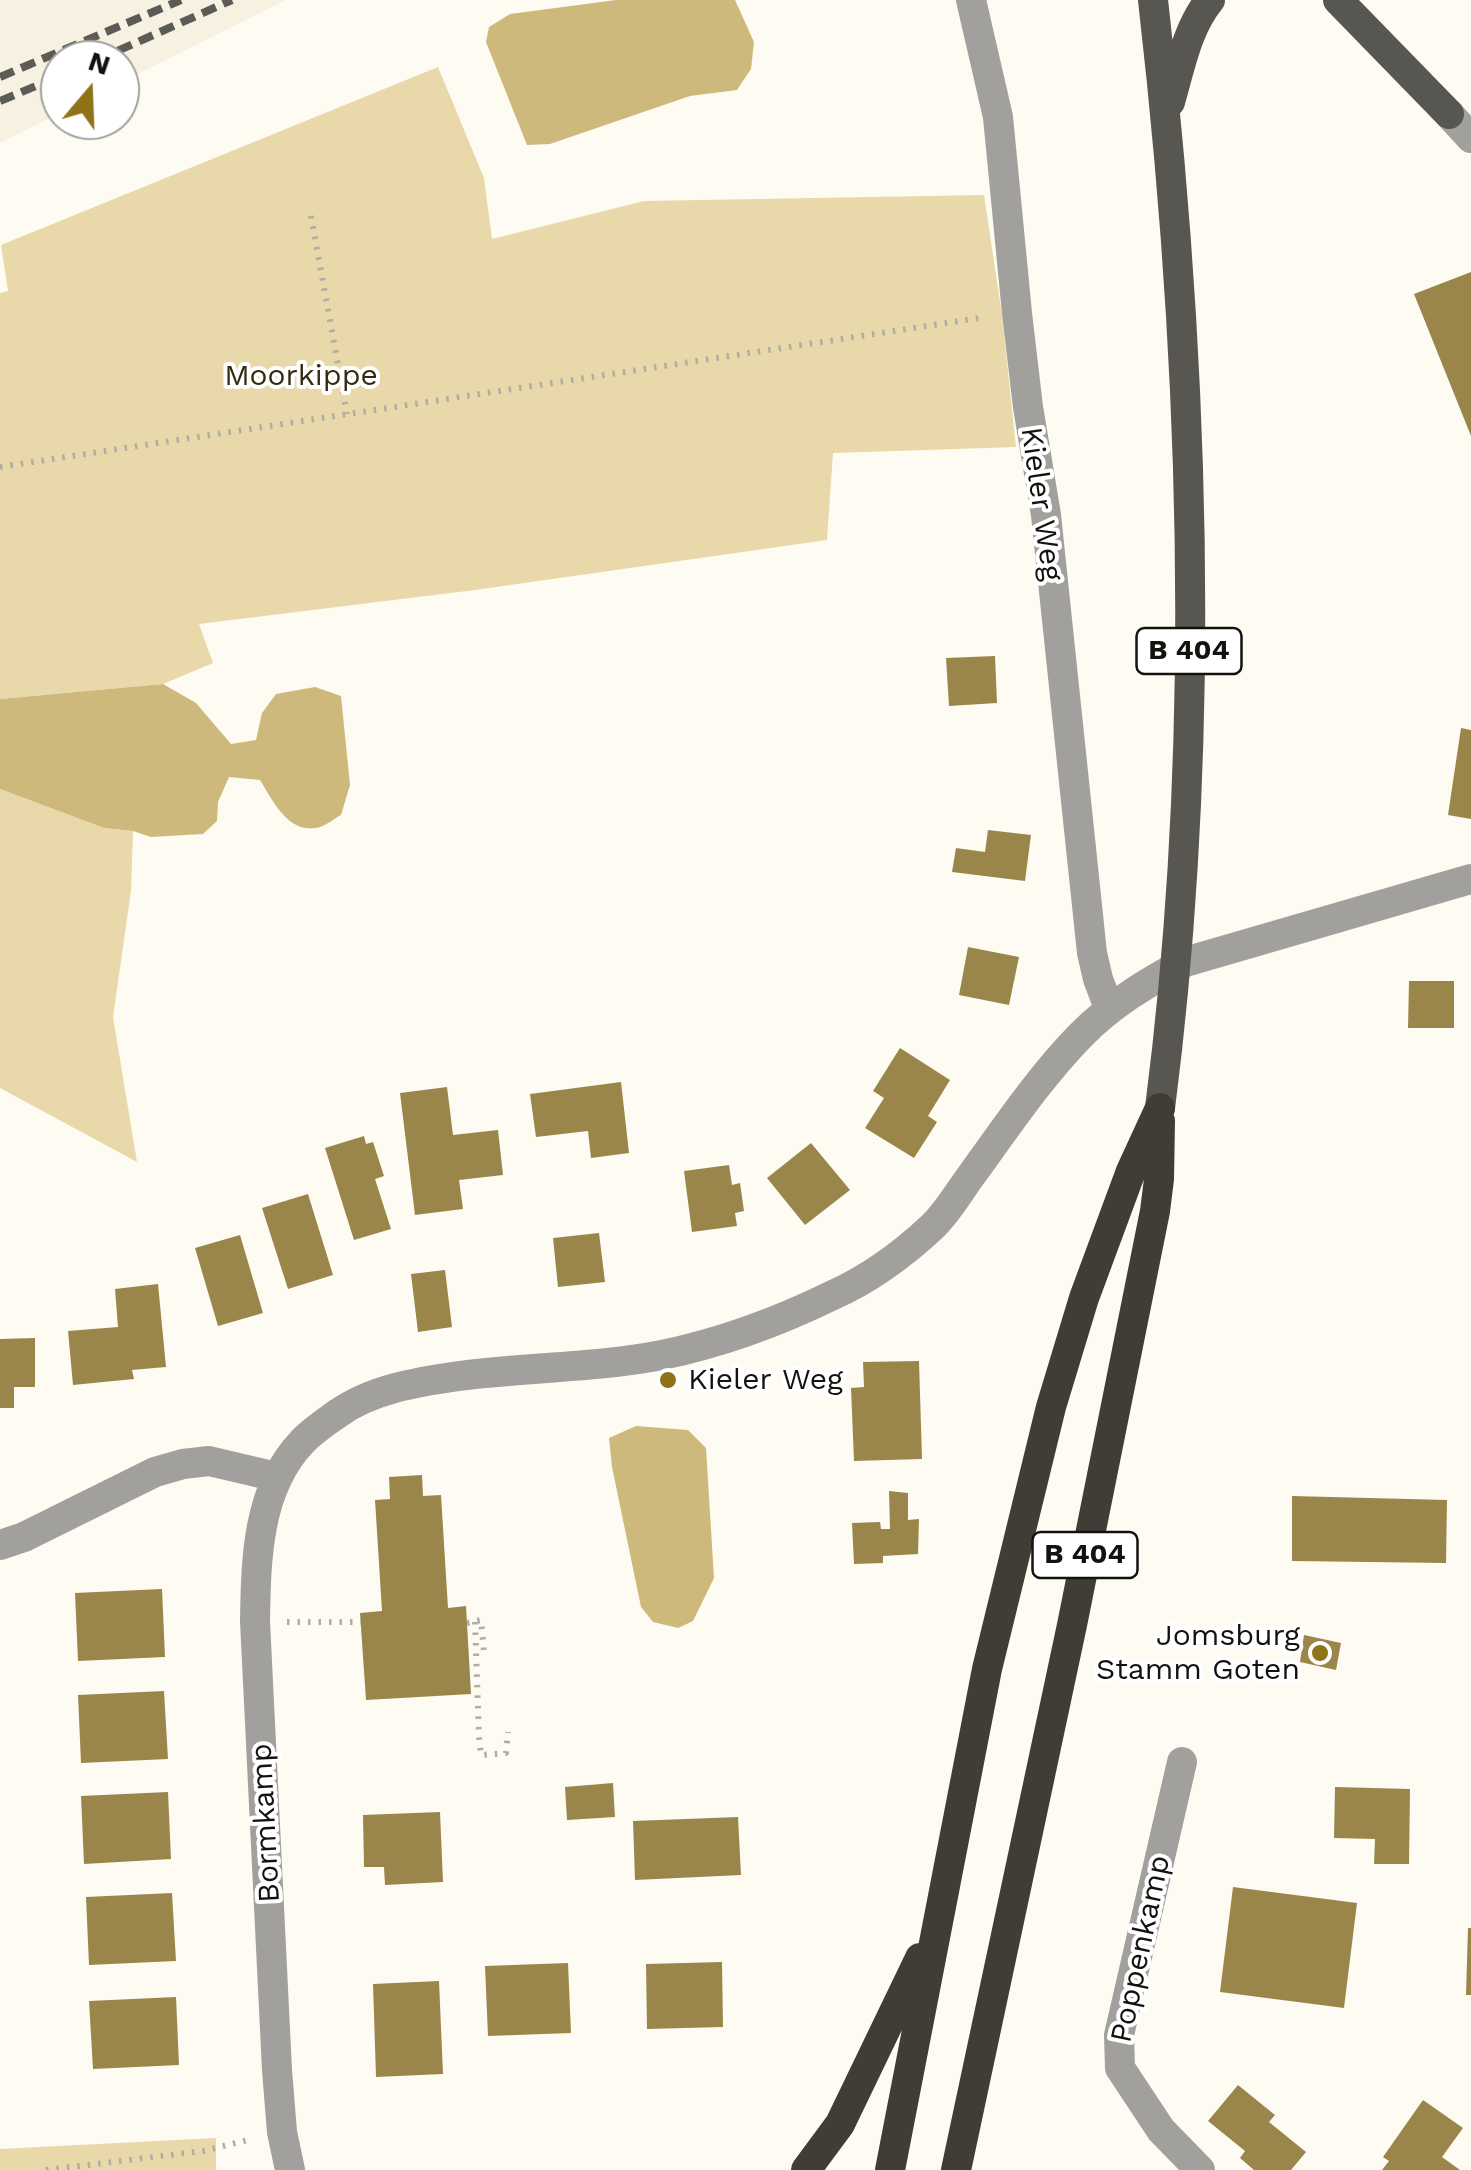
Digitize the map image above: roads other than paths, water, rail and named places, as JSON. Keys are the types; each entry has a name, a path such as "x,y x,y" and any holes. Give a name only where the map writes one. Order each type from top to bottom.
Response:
{"highway":[{"name":"B 404","path":"890,2170 987,1669 1051,1407 1084,1298 1131,1171 1160,1108"},
{"name":"B 404","path":"956,2170 1155,1211 1160,1108"},
{"path":"806,2170 840,2124 940,1914"}],"main road":[{"name":"B 404","path":"1152,0 1180,282 1189,646 1179,937 1160,1108"},
{"path":"1166,115 1196,21 1210,0"},
{"path":"1338,0 1449,114"}],"street":[{"name":"Kieler Weg","path":"972,0 998,117 1028,407 1046,515 1092,954 1109,1008"},
{"path":"1449,114 1471,138"},
{"path":"0,1545 155,1472 184,1464 209,1461 278,1477 302,1442 340,1412 373,1395 422,1381 661,1355 755,1327 834,1295 869,1275 935,1224 1080,1036 1109,1008 1144,984 1185,962 1471,879"},
{"name":"Bormkamp","path":"278,1477 262,1526 255,1621 277,2070 282,2132 290,2170"},
{"name":"Poppenkamp","path":"1182,1762 1119,2034 1120,2068 1161,2130 1200,2170"}],"railway":[{"path":"0,77 181,0"},
{"path":"140,41 232,0"},
{"path":"0,101 40,84"}],"place":[{"name":"Kieler Weg","path":"668,1380"},
{"name":"Jomsburg Stamm Goten","path":"1320,1653"}],"park label":[{"name":"Moorkippe","path":"301,376"}]}
